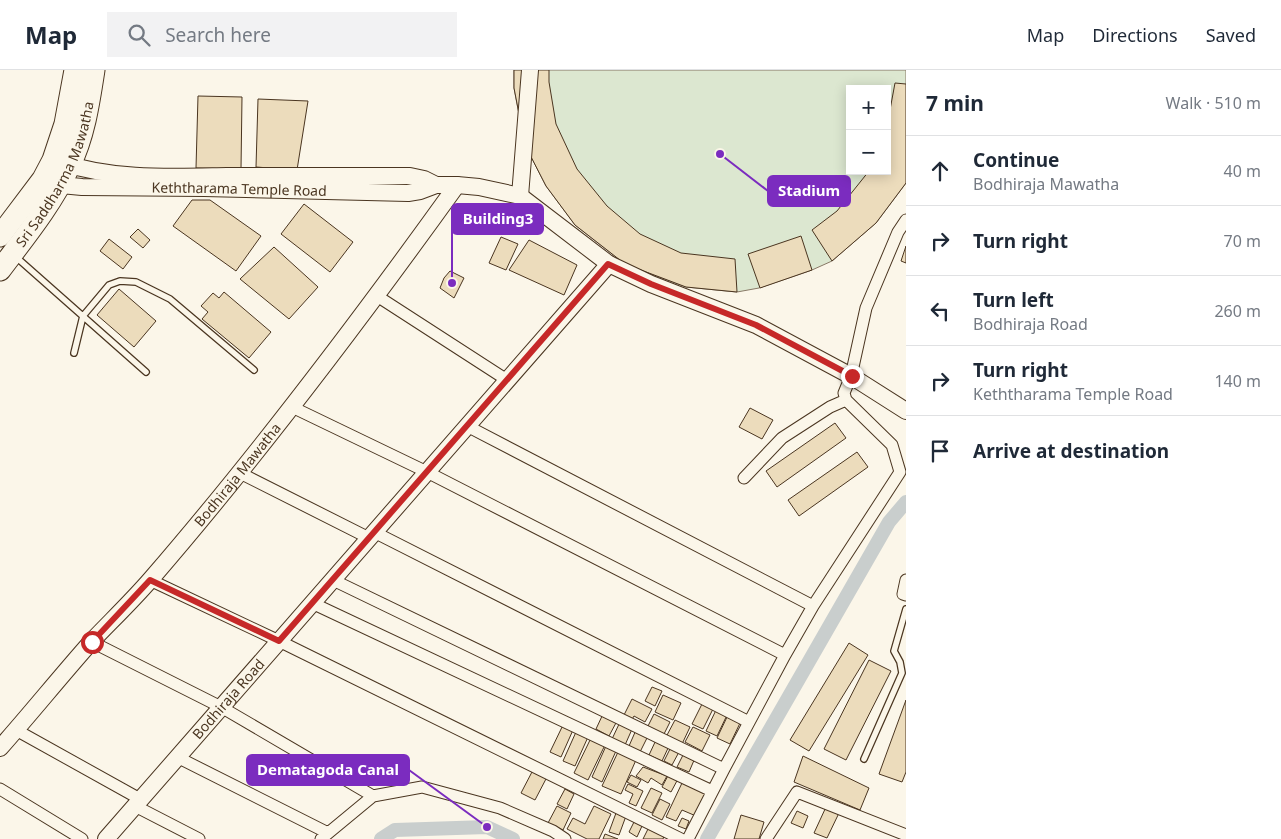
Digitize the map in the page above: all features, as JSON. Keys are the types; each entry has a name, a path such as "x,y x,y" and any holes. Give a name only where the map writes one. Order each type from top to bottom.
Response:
{"highway":[{"name":"Sri Saddharma Mawatha","path":"61,163 65,124 75,70"},
{"name":"Sri Saddharma Mawatha","path":"6,262 49,202 52,182 86,121 94,70"},
{"name":"Sri Saddharma Mawatha","path":"0,236 52,182"}],"street":[{"path":"520,196 530,70"},
{"name":"Keththarama Temple Road","path":"61,163 113,175 203,182"},
{"name":"Keththarama Temple Road","path":"52,182 82,187 203,182 337,183 408,193 436,185 457,185 479,187 520,196 608,264 651,284 756,325 852,376 906,411"},
{"name":"Bodhiraja Mawatha","path":"0,748 92,642 150,580 240,473 377,296 457,185"},
{"path":"688,839 724,768 813,606 900,472 892,445 846,400 844,393 852,376 866,308 898,232 906,220"},
{"name":"Bodhiraja Road","path":"106,839 608,264"},
{"path":"377,296 507,380"},
{"path":"744,478 782,438 830,407 846,400"},
{"path":"292,407 426,472 785,655"},
{"path":"467,426 813,606"},
{"path":"240,473 372,535 749,722"},
{"path":"150,580 279,641 681,839"},
{"path":"333,580 724,768"},
{"path":"906,580 904,594 906,595"},
{"path":"312,603 712,791"},
{"path":"92,642 221,707 373,796"},
{"path":"16,730 199,839"},
{"path":"177,757 324,836 373,796 422,787 500,808 553,831 565,839"},
{"path":"0,789 82,839"},
{"path":"766,839 797,792 906,835"}],"lane":[{"path":"6,262 83,316 146,372"},
{"path":"74,353 83,316 109,285 120,281 136,282 170,299 254,370"},
{"path":"864,759 902,673 900,662 894,651 906,609"}],"green space":[{"path":"514,70 906,70 906,183 876,223 832,261 812,270 759,288 737,292 686,287 625,264 575,225 546,186 525,145 514,88"}],"building":[{"path":"514,70 549,70 549,82 556,124 577,169 607,206 640,234 681,253 735,259 737,292 686,287 625,264 575,225 546,186 525,145 514,88"},
{"path":"895,83 906,84 906,183 876,223 832,261 812,230 837,211 866,175 891,175 891,104"},
{"path":"198,96 242,97 241,169 196,168"},
{"path":"258,99 308,101 297,170 256,167"},
{"path":"192,200 210,200 261,236 236,271 173,226"},
{"path":"304,204 353,242 330,272 281,234"},
{"path":"138,229 150,240 143,248 130,237"},
{"path":"801,236 812,270 760,288 748,254"},
{"path":"501,237 518,244 506,270 489,263"},
{"path":"109,239 132,257 123,269 100,251"},
{"path":"529,240 577,265 564,295 509,270"},
{"path":"906,246 906,263 901,261"},
{"path":"274,247 318,287 289,319 240,279"},
{"path":"450,271 464,278 454,298 440,288 444,278"},
{"path":"119,289 156,321 134,347 97,315"},
{"path":"224,292 271,332 249,358 202,319 208,312 201,306 213,293 219,298"},
{"path":"750,408 773,420 762,439 739,427"},
{"path":"835,423 846,438 777,487 766,471"},
{"path":"857,452 868,467 799,516 788,500"},
{"path":"849,643 868,655 809,751 790,740"},
{"path":"869,660 891,671 846,760 824,749"},
{"path":"652,687 662,691 655,706 645,701"},
{"path":"663,695 681,703 673,720 655,712"},
{"path":"632,699 652,709 645,722 634,716 631,721 623,717"},
{"path":"906,700 906,772 902,782 879,774"},
{"path":"703,702 714,707 703,729 692,724"},
{"path":"717,708 728,713 717,736 706,731"},
{"path":"603,714 617,721 609,736 596,729"},
{"path":"654,714 670,722 663,736 647,728"},
{"path":"728,715 741,721 730,744 717,738"},
{"path":"675,720 690,727 682,744 666,737"},
{"path":"620,722 633,727 625,745 612,739"},
{"path":"563,725 573,730 561,757 550,752"},
{"path":"693,727 710,735 702,751 685,742"},
{"path":"636,730 648,736 640,752 629,746"},
{"path":"576,732 588,737 575,766 563,761"},
{"path":"591,738 605,745 588,780 574,773"},
{"path":"656,740 669,746 662,761 649,755"},
{"path":"606,746 616,751 602,782 592,777"},
{"path":"671,747 679,752 672,765 664,761"},
{"path":"618,752 636,760 621,794 602,786"},
{"path":"684,753 695,758 689,772 677,767"},
{"path":"803,756 869,788 860,810 794,782"},
{"path":"643,767 667,776 662,785 651,778 648,783 636,776"},
{"path":"533,770 547,777 535,800 521,793"},
{"path":"670,772 679,777 671,792 662,787"},
{"path":"631,775 641,780 637,787 627,782"},
{"path":"682,783 707,794 696,816 682,810 676,821 666,817"},
{"path":"628,784 643,791 636,806 629,803 633,794 625,790"},
{"path":"651,788 662,793 652,813 641,808"},
{"path":"565,789 574,794 567,809 557,804"},
{"path":"660,799 670,804 662,820 652,815"},
{"path":"557,806 571,813 563,830 548,823"},
{"path":"594,806 611,814 599,839 587,839 567,829 573,818 585,824"},
{"path":"826,807 839,813 827,838 814,833"},
{"path":"797,811 808,816 803,828 791,823"},
{"path":"616,813 626,816 619,835 609,832"},
{"path":"741,815 764,822 759,839 734,839"},
{"path":"682,818 689,821 686,829 678,826"},
{"path":"634,822 642,826 637,837 629,832"},
{"path":"648,829 664,836 663,839 643,839"},
{"path":"605,834 618,839 603,839"}],"waterway":[{"path":"707,839 889,522 906,502"},
{"path":"381,839 395,830 487,827 513,839"}],"place":[{"name":"Stadium","path":"720,154"},
{"name":"Building3","path":"452,283"},
{"name":"Dematagoda Canal","path":"487,827"}],"route":[{"path":"92,642 150,580 279,641 608,264 651,284 756,325 852,376"}]}
